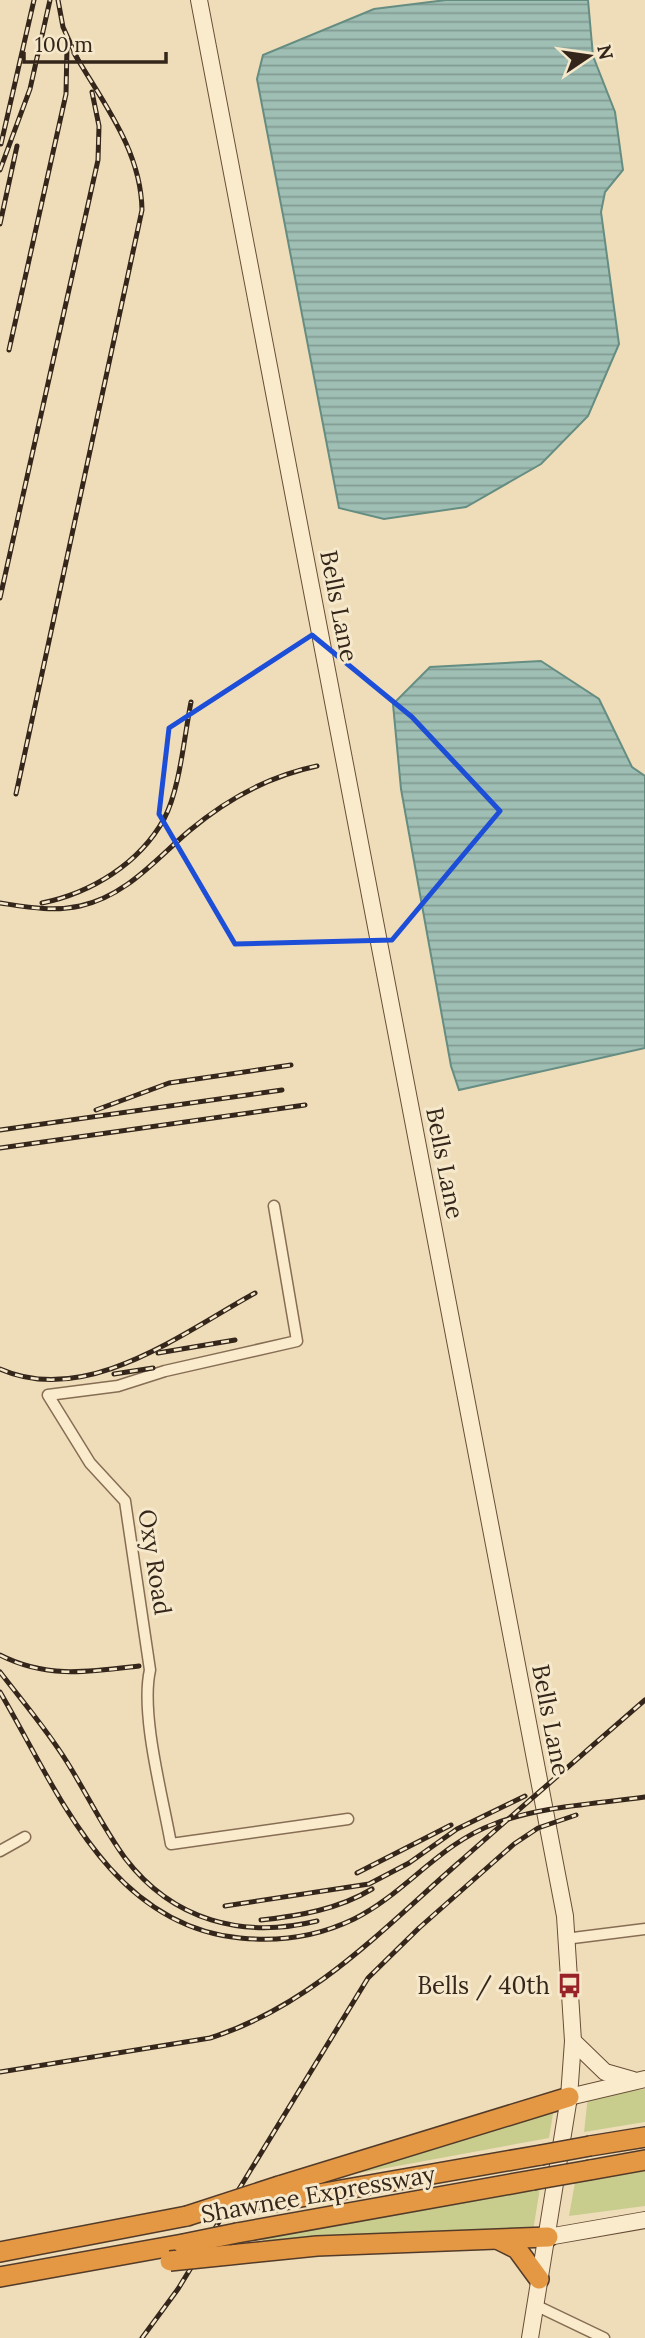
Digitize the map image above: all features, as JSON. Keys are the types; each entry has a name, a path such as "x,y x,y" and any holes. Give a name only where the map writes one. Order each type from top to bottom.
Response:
{"highway":[{"path":"187,2216 569,2096"},
{"name":"Shawnee Expressway","path":"0,2252 187,2216 645,2137"},
{"name":"Shawnee Expressway","path":"0,2277 645,2160"},
{"path":"79,2261 170,2261 317,2246 548,2237"},
{"path":"499,2240 517,2249 539,2278"}],"street":[{"name":"Bells Lane","path":"199,0 565,1916 573,2040 569,2096 530,2338"},
{"name":"Oxy Road","path":"274,1206 297,1341 164,1371 118,1386 48,1395 90,1462 125,1501 150,1670 146,1686 171,1844 348,1819"},
{"path":"0,1851 25,1837"},
{"path":"565,1940 645,1929"},
{"path":"573,2040 605,2073 640,2080"},
{"path":"569,2096 640,2080"},
{"path":"548,2237 645,2220"},
{"path":"535,2305 604,2338"}],"highlighted area":[{"path":"312,635 412,717 500,811 392,940 235,944 159,814 169,728"}],"green space":[{"path":"645,2089 645,2122 584,2132 588,2096"},
{"path":"554,2108 549,2138 305,2183"},
{"path":"645,2171 645,2206 569,2216 575,2182"},
{"path":"540,2188 533,2231 263,2244 263,2239"}],"water":[{"path":"446,0 588,0 593,56 615,112 623,170 605,192 601,212 619,344 588,416 541,464 466,507 384,519 339,508 257,79 263,55 374,9"},
{"path":"541,661 599,699 632,767 645,776 645,1048 459,1090 451,1066 401,789 393,704 430,667"}],"railway":[{"path":"1,144 34,0"},
{"path":"0,170 30,89 50,0"},
{"path":"58,0 63,27 78,60"},
{"path":"9,350 66,94 67,46"},
{"path":"16,794 142,210 140,188 128,147 74,53"},
{"path":"0,598 98,160 99,126 92,92"},
{"path":"0,224 17,146"},
{"path":"42,903 96,884 127,863 154,835 164,819 174,793 191,702"},
{"path":"0,903 60,909 96,901 126,886 189,831 234,799 282,776 317,766"},
{"path":"96,1110 169,1083 291,1065"},
{"path":"0,1130 282,1090"},
{"path":"0,1148 305,1105"},
{"path":"0,1369 33,1378 66,1379 99,1372 132,1361 164,1345 255,1293"},
{"path":"158,1353 235,1340"},
{"path":"114,1374 153,1368"},
{"path":"0,1655 17,1663 51,1671 139,1666"},
{"path":"0,1672 59,1750 125,1858 144,1880 165,1897 211,1920 236,1926 263,1928 317,1921"},
{"path":"0,1692 67,1810 93,1847 122,1881 155,1908 194,1928 240,1938 298,1936 341,1925 372,1909 456,1844 494,1824 549,1809 645,1797"},
{"path":"0,2072 210,2038 280,2007 342,1965 371,1941 645,1700"},
{"path":"225,1906 369,1884 409,1863 457,1829 525,1796"},
{"path":"142,2338 178,2289 368,1978 419,1928 514,1844 538,1828 576,1815"},
{"path":"357,1873 451,1825"},
{"path":"261,1920 318,1910 346,1902 372,1889"}],"place":[{"name":"Bells / 40th","path":"570,1985"}]}
